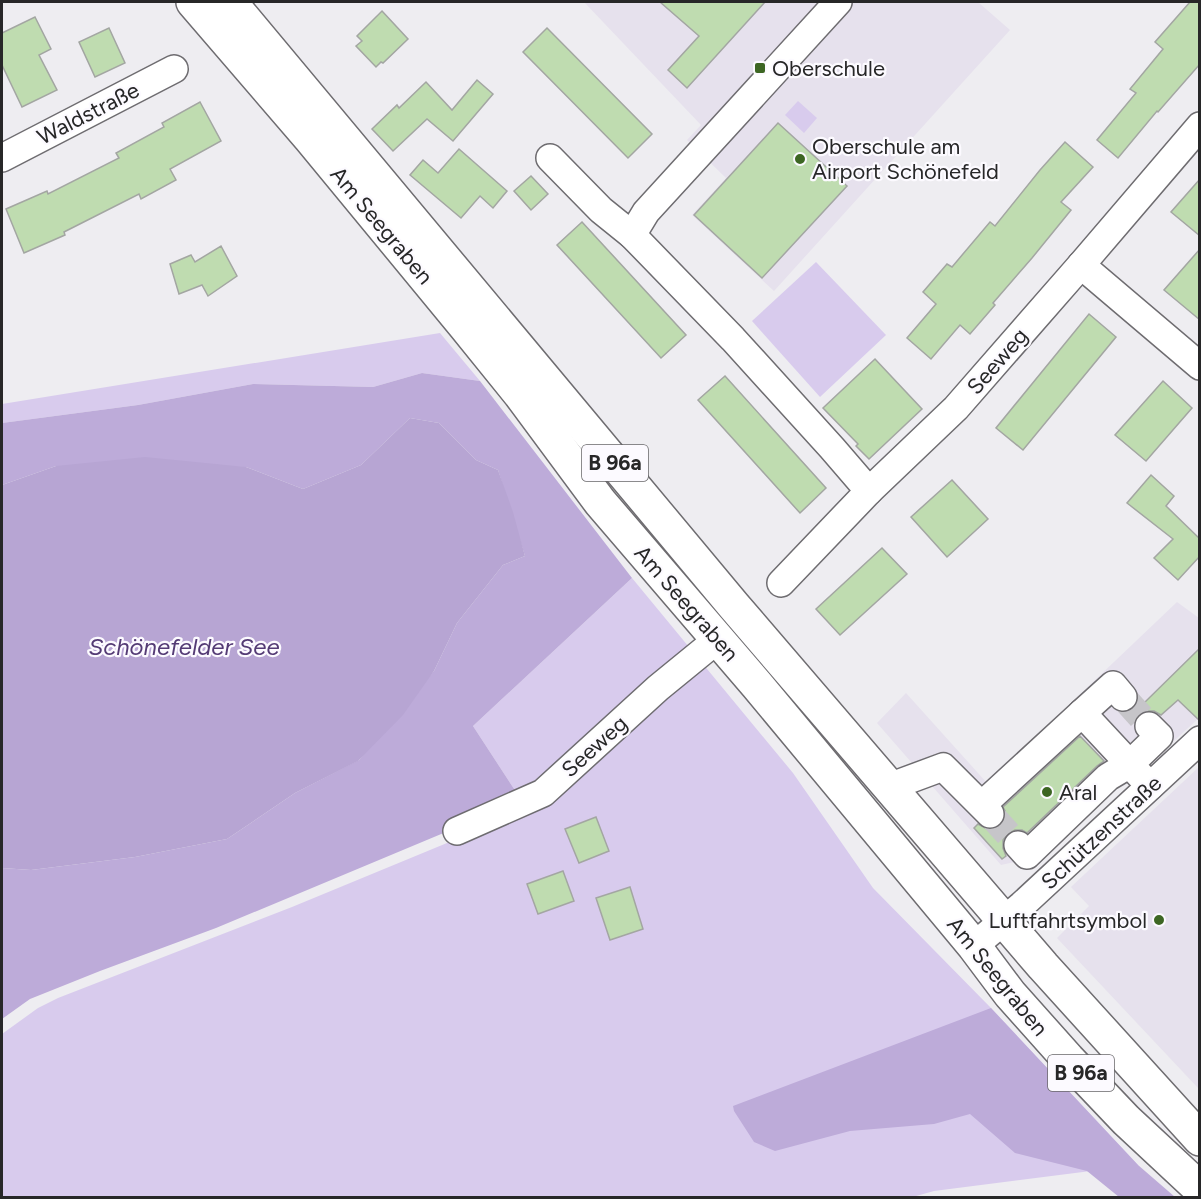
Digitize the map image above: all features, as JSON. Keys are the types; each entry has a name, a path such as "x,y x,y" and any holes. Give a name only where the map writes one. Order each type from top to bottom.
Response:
{"main road":[{"name":"Am Seegraben","path":"193,2 310,138 465,326 520,394 600,502 718,639 974,946 1010,994 1126,1120 1200,1189"},
{"name":"Am Seegraben","path":"230,2 734,606 1043,966 1200,1139"}],"street":[{"path":"632,235 646,212 838,2"},
{"name":"Waldstraße","path":"2,158 174,69"},
{"name":"Seeweg","path":"781,583 869,491 956,408 1200,126"},
{"path":"550,158 601,210 632,235 733,339 869,491"},
{"path":"1082,264 1200,366"},
{"name":"Seeweg","path":"457,831 543,793 658,688 718,639"},
{"path":"889,787 943,767 986,809 1113,685 1124,697"},
{"path":"1082,713 1150,786"},
{"path":"1018,845 1026,855 1108,777 1130,764 1159,736 1149,726"},
{"name":"Schützenstraße","path":"974,946 1200,740"},
{"path":"1052,830 1074,856"}],"shaded area":[{"name":"Oberschule am Airport Schönefeld","path":"584,2 978,2 1010,30 774,291 692,215 726,178 687,140 701,125"},
{"path":"798,101 817,118 804,133 785,115"},
{"path":"816,262 886,335 820,397 752,321"},
{"path":"440,333 480,381 422,373 373,387 253,384 138,405 2,423 2,404"},
{"path":"422,373 480,381 632,578 473,726 518,795 446,832 216,928 30,999 2,1019 2,868 31,870 135,857 227,839 295,793 359,760 434,671 457,623 503,565 525,556 498,470 476,460 439,423 410,418 361,465 303,489 246,467 56,466 2,485 2,423 138,405 253,384 373,387"},
{"path":"632,578 793,773 873,888 991,1008 1138,1165 934,1191 909,1198 2,1198 2,1034 38,1008 58,998 292,907 447,843 518,795 473,726"},
{"path":"1177,602 1199,618 1199,718 1166,748 1106,788 1032,858 1001,865 877,723 906,693 987,783"},
{"path":"1199,767 1199,1089 1057,938 1089,906 1071,887"},
{"path":"991,1008 1138,1165 1175,1197 1119,1197 1087,1171 1015,1153 970,1114 934,1124 850,1131 775,1151 754,1142 734,1111 733,1106"}],"water":[{"name":"Schönefelder See","path":"410,418 439,423 476,460 498,470 525,556 503,565 457,623 434,671 403,715 358,761 295,793 227,839 135,857 31,870 2,868 2,485 56,466 145,457 246,467 303,489 361,465"}],"building":[{"path":"660,2 765,2 687,88 668,70 699,36"},
{"path":"1190,2 1200,2 1200,64 1118,158 1097,140 1136,93 1130,89 1163,49 1155,42"},
{"path":"382,11 408,39 376,67 356,46 362,41 357,36"},
{"path":"35,17 51,49 39,55 57,90 22,107 2,65 2,33"},
{"path":"109,28 125,63 95,77 79,42"},
{"path":"547,28 652,134 628,158 523,52"},
{"path":"477,80 493,94 453,141 427,119 393,151 372,129 397,105 399,108 426,82 452,110"},
{"path":"200,102 221,141 170,169 176,180 141,199 139,194 64,232 65,235 24,253 6,209 47,191 48,194 119,158 116,153 164,127 162,123"},
{"path":"778,123 847,186 762,278 694,215"},
{"path":"1065,142 1093,167 1061,202 1071,210 970,334 960,325 931,359 907,338 936,304 923,292 947,264 952,267 990,222 995,226"},
{"path":"459,149 507,191 493,208 480,196 461,218 410,175 423,160 438,173"},
{"path":"531,176 548,194 531,210 514,191"},
{"path":"1200,179 1200,236 1171,212"},
{"path":"582,222 686,335 661,358 557,245"},
{"path":"221,246 237,276 208,296 202,285 179,294 170,264 191,255 195,262"},
{"path":"1200,249 1200,320 1164,290"},
{"path":"1089,314 1116,337 1023,450 996,428"},
{"path":"875,359 922,409 869,459 856,446 858,444 823,408"},
{"path":"725,376 826,488 800,513 698,400"},
{"path":"1163,381 1192,408 1146,461 1115,435"},
{"path":"1151,475 1174,496 1166,506 1200,539 1200,556 1178,580 1154,558 1173,539 1127,503"},
{"path":"952,480 988,519 947,557 911,517"},
{"path":"882,548 907,574 840,635 816,609"},
{"path":"1200,648 1200,721 1178,700 1161,715 1154,711 1146,711 1138,715 1134,722 1125,713 1133,709 1138,699 1143,704"},
{"path":"1080,736 1104,761 1027,833 1015,830 1007,834 1003,840 1006,856 1002,859 974,828 978,824 987,829 995,829 1001,825 1005,818 1003,807"},
{"path":"596,817 609,851 579,863 565,829"},
{"path":"563,871 574,901 538,914 527,884"},
{"path":"630,887 643,929 610,940 596,898"}],"tunnel":[{"path":"1123,697 1149,726"},
{"path":"990,814 1018,845"}],"place":[{"name":"Oberschule","path":"760,68"},
{"name":"Oberschule am Airport Schönefeld","path":"800,159"},
{"name":"Aral","path":"1047,792"},
{"name":"Luftfahrtsymbol","path":"1159,920"}]}
